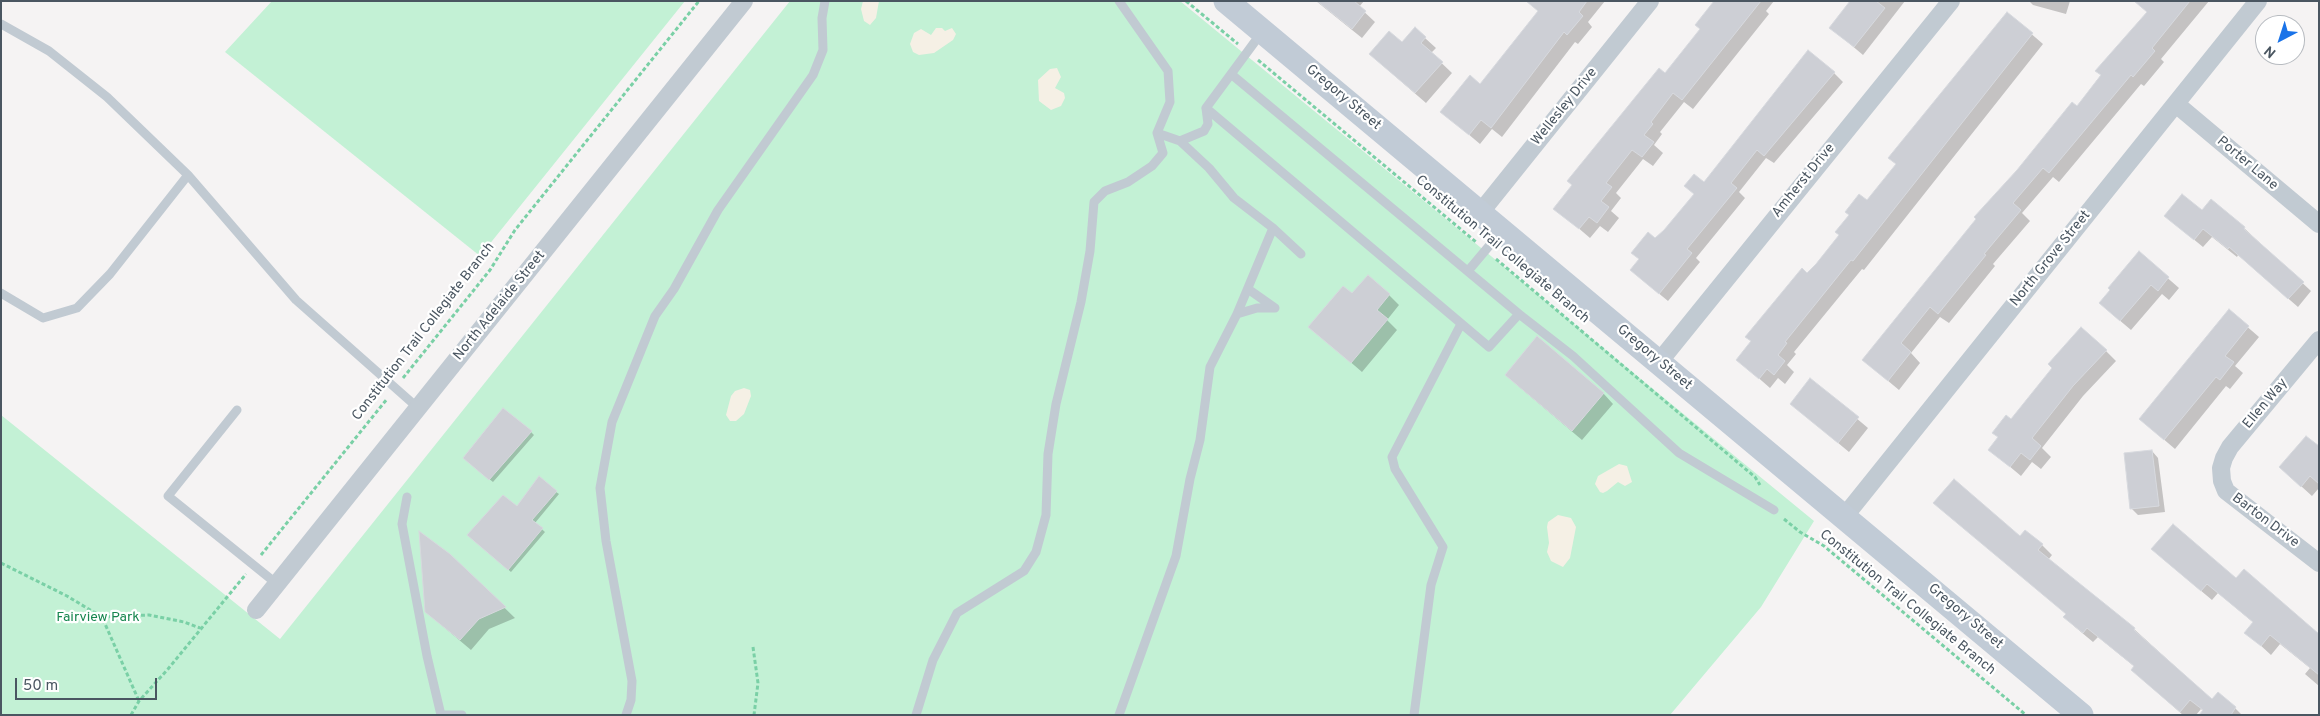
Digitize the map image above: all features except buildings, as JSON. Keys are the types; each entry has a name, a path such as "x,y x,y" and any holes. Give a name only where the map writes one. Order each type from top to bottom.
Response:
{"main road":[{"name":"Gregory Street","path":"1226,1 2082,715"}],"street":[{"name":"North Adelaide Street","path":"256,610 744,1"},
{"name":"Wellesley Drive","path":"1480,213 1650,1"},
{"name":"Amherst Drive","path":"1659,362 1951,1"},
{"name":"North Grove Street","path":"1844,517 2258,1"},
{"name":"Porter Lane","path":"2176,104 2319,224"},
{"name":"Ellen Way","path":"2222,473 2224,458 2230,447 2319,340"},
{"name":"Barton Drive","path":"2222,473 2226,491 2319,563"}],"lane":[{"path":"626,715 631,700 632,681 606,541 600,488 612,422 655,316 674,289 718,210 813,75 823,50 822,18 825,1"},
{"path":"916,715 933,660 957,613 1024,571 1036,552 1046,515 1046,478 1054,412 1081,302 1090,251 1094,202 1105,191 1128,182 1152,166 1163,153 1157,133 1170,102 1168,71 1119,1"},
{"path":"1,24 49,51 107,97 188,175 296,300 418,408"},
{"path":"1180,141 1204,131 1208,124 1206,108 1262,31"},
{"path":"1231,74 1519,314 1573,356 1679,453 1774,510"},
{"path":"1206,108 1489,348 1519,314"},
{"path":"1157,133 1180,141 1209,168 1234,198 1273,228 1301,254"},
{"path":"1,293 43,318 77,308 110,274 188,175"},
{"path":"1119,715 1176,556 1190,479 1200,440 1210,367 1237,314 1273,228"},
{"path":"1468,271 1501,231"},
{"path":"1237,314 1257,308 1275,308 1248,289"},
{"path":"1414,715 1431,585 1443,547 1395,469 1392,457 1461,324"},
{"path":"237,410 168,496 276,584"},
{"path":"407,497 402,524 426,656 442,715 462,715"}],"path":[{"name":"Constitution Trail Collegiate Branch","path":"131,715 139,701 253,564 490,270 515,230 699,1"},
{"name":"Constitution Trail Collegiate Branch","path":"1186,1 1755,477 1774,510 1800,532 1824,546 2026,715"},
{"path":"1,563 67,596 102,617 149,615 184,622 200,628"},
{"path":"102,617 139,701"},
{"path":"753,647 758,682 754,715"}],"green space":[{"path":"272,1 685,1 480,256 225,52"},
{"name":"Fairview Park","path":"790,1 1180,1 1814,521 1761,607 1670,715 1,715 1,415 280,639"}],"sand":[{"path":"863,1 879,1 876,18 870,25 864,21 861,9"},
{"path":"936,28 942,28 945,31 952,28 956,34 953,40 934,53 919,55 913,52 910,44 914,33 921,29 931,35"},
{"path":"1057,68 1061,77 1055,88 1064,93 1065,98 1061,106 1051,110 1039,101 1038,80 1050,69"},
{"path":"744,388 750,390 751,396 744,414 736,421 730,421 726,415 731,396 735,391"},
{"path":"1619,464 1627,466 1632,482 1625,486 1618,482 1607,491 1600,492 1595,484 1598,476"},
{"path":"1558,515 1571,518 1576,527 1570,558 1563,567 1551,561 1547,552 1549,543 1548,522"}]}
